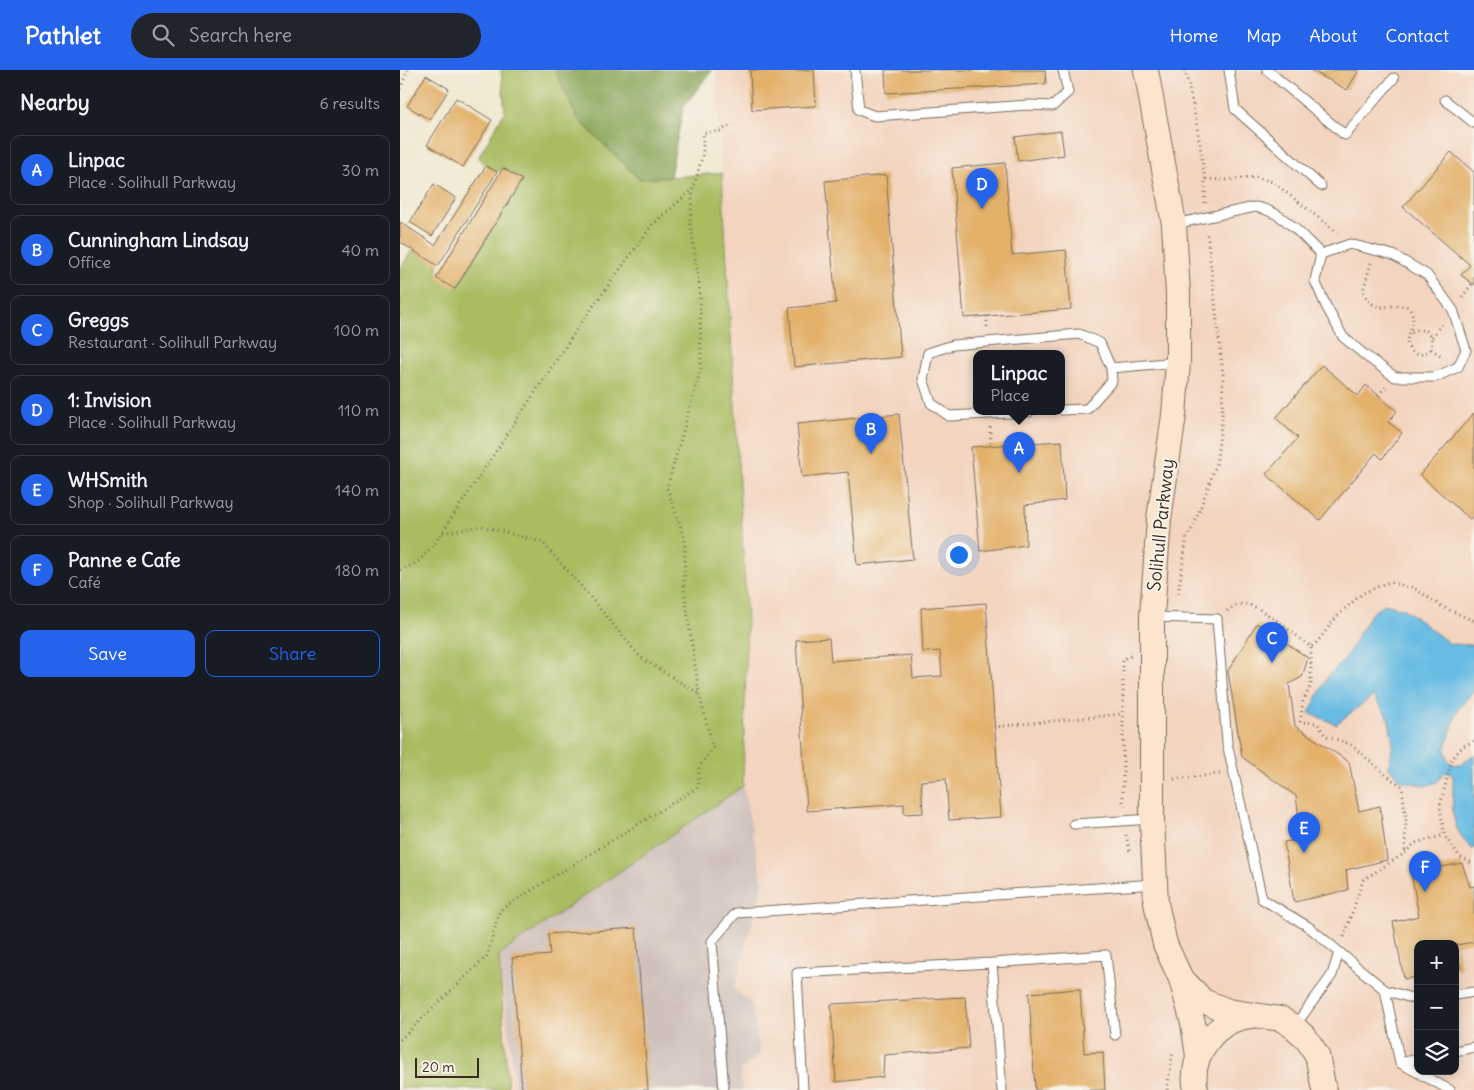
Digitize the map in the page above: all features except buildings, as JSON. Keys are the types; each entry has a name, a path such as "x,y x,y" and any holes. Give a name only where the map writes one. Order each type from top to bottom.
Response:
{"street":[{"name":"Solihull Parkway","path":"1146,70 1174,224 1178,294 1178,362 1174,415 1159,518 1152,616 1152,819 1156,903 1165,944 1181,978"},
{"path":"1181,978 1203,1001 1228,1011 1281,1019 1294,1027 1306,1038 1317,1055 1322,1085"},
{"path":"1181,978 1193,1023 1198,1056"},
{"path":"1196,1090 1194,1071 1198,1056 1216,1030 1248,1016 1259,1016"}],"lane":[{"path":"855,70 859,110 875,116 1028,105 1054,106 1068,92 1063,70"},
{"path":"1229,70 1235,109 1321,186"},
{"path":"1267,70 1346,135 1394,78"},
{"path":"1445,100 1474,123"},
{"path":"1174,224 1255,207 1268,209 1284,218 1321,254"},
{"path":"1350,244 1393,255 1427,275 1453,310 1466,350 1458,368 1435,377 1395,377 1343,337 1315,281 1321,254 1350,244"},
{"path":"973,415 949,416 931,403 923,379 928,353 953,344 1079,334 1100,343 1111,368 1112,381 1087,409 1065,410"},
{"path":"1111,368 1178,362"},
{"path":"1152,616 1217,619 1227,743 1262,899 1309,927 1385,990 1414,999"},
{"path":"1074,824 1152,819"},
{"path":"724,1090 712,941 736,914 1155,884"},
{"path":"1294,1027 1332,975 1338,952"},
{"path":"803,1090 797,973 1106,955 1115,1034"},
{"path":"992,963 1002,1090"},
{"path":"1385,990 1400,1063"},
{"path":"1459,994 1474,992"},
{"path":"1459,1050 1474,1047"},
{"path":"1400,1063 1414,1060"},
{"path":"1400,1063 1450,1090"}],"path":[{"path":"400,89 408,70"},
{"path":"1152,616 1177,600 1187,538 1216,465 1222,418 1223,374 1206,217 1205,179 1196,120 1185,70"},
{"path":"400,1040 487,956 500,910 698,787 699,767 713,748 699,693 684,589 685,540 667,488 701,368 700,292 690,220 693,189 703,154 702,133 720,131 733,124"},
{"path":"1205,179 1225,180 1255,177 1273,182 1329,225 1350,244"},
{"path":"400,570 418,562 435,544 577,330 652,225 693,189"},
{"path":"1375,251 1363,291 1368,301 1374,306 1383,308 1393,304 1409,306 1414,316 1409,335 1407,343 1412,352 1424,354 1430,349 1432,344 1431,337 1425,330 1416,330 1409,335"},
{"path":"442,533 482,526 542,542 640,657 699,693"},
{"path":"1405,853 1406,820 1402,786 1350,744 1326,736 1317,723 1300,722 1303,702 1311,686 1311,647 1339,614 1363,593 1389,582 1414,588 1441,606 1474,621"},
{"path":"1217,619 1232,607 1246,604 1275,619 1311,647"},
{"path":"994,727 1122,714"},
{"path":"1474,741 1463,746 1452,759 1440,806 1444,835 1460,857 1474,864"},
{"path":"1153,782 1233,772"},
{"path":"1338,952 1363,880 1405,853 1415,843 1444,835"}],"shaded area":[{"path":"716,70 1474,70 1474,1090 508,1090 499,955 743,785 747,623"},
{"path":"743,786 763,883 734,989 751,1003 760,1055 740,1070 742,1090 516,1090 499,955"}],"green space":[{"path":"501,70 555,70 577,118 639,179 722,173 747,623 743,786 499,955 508,1090 400,1088 400,269 412,250 438,266 437,278 456,289 522,180 503,168 497,172 486,166 478,158 505,111"},
{"path":"555,70 712,70 683,108 670,177 640,179 577,118"}],"water":[{"path":"1384,604 1404,609 1450,644 1474,645 1474,690 1457,711 1445,750 1448,760 1452,764 1461,765 1474,754 1474,849 1466,843 1455,823 1453,775 1445,772 1437,782 1426,786 1400,780 1389,767 1393,742 1388,717 1373,696 1336,724 1309,713 1328,676 1345,659 1370,615"}],"place":[{"name":"1: Invision","path":"982,209"},
{"name":"Cunningham Lindsay","path":"871,454"},
{"name":"Linpac","path":"1019,473"},
{"name":"Greggs","path":"1272,663"},
{"name":"WHSmith","path":"1304,853"},
{"name":"Panne e Cafe","path":"1425,892"}]}
